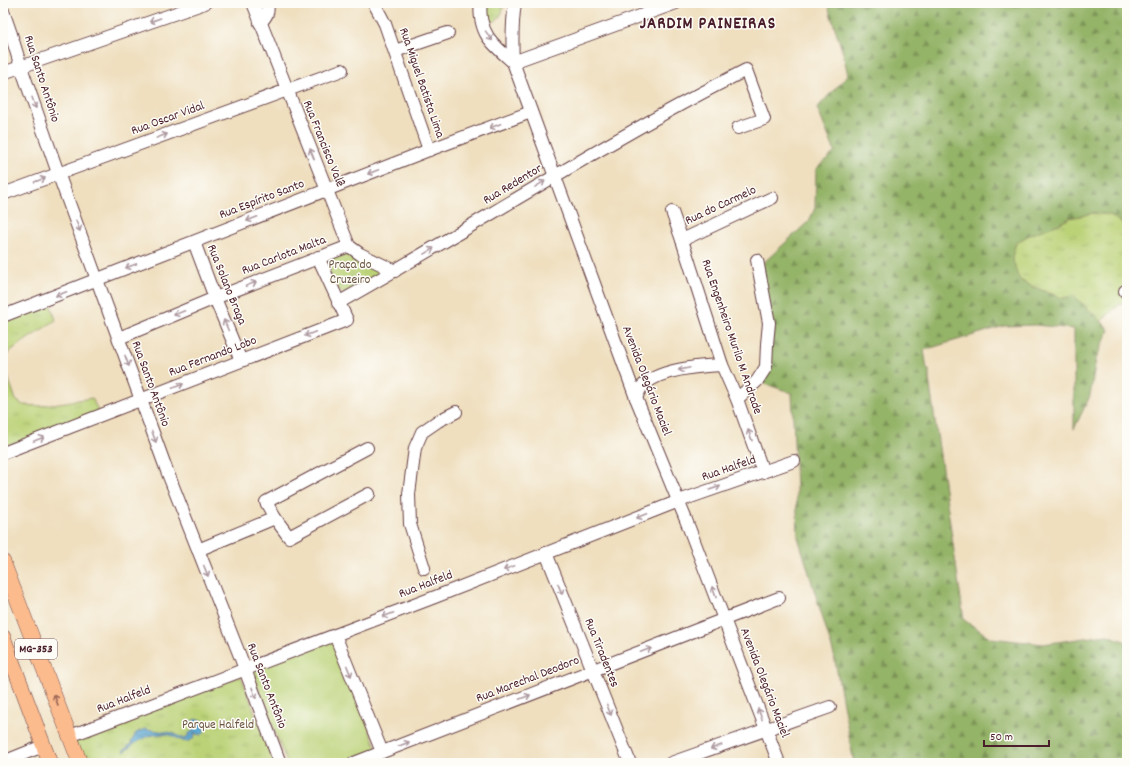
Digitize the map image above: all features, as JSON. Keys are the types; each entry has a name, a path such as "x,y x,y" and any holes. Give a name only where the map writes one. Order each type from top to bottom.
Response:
{"main road":[{"name":"MG-353","path":"3,562 80,763"},
{"path":"3,636 50,763"}],"street":[{"path":"3,73 205,3"},
{"name":"Rua Francisco Valê","path":"253,3 349,246"},
{"path":"260,23 266,17 269,10 267,3"},
{"name":"Rua Miguel Batista Lima","path":"374,3 385,24 429,150"},
{"path":"481,3 482,23 488,37 513,62 676,3"},
{"name":"Avenida Olegário Maciel","path":"515,3 512,36 513,62 636,398 679,501 779,763"},
{"name":"Rua Santo Antônio","path":"3,11 58,173 167,471 280,763"},
{"path":"395,51 448,33"},
{"name":"Rua Oscar Vidal","path":"3,194 342,70"},
{"name":"Rua Redentor","path":"338,303 395,271 554,176 702,92 746,70 764,119 738,128"},
{"name":"Rua Espírito Santo","path":"3,316 429,150 531,112"},
{"name":"Rua do Carmelo","path":"682,240 772,198"},
{"name":"Rua Engenheiro Murilo M Andrade","path":"672,212 722,365 737,400 763,472"},
{"name":"Rua Solano Braga","path":"194,242 241,361"},
{"path":"349,246 360,254 395,271"},
{"name":"Rua Carlota Malta","path":"119,338 215,298 349,246"},
{"name":"Rua Fernando Lobo","path":"3,453 346,320 318,257"},
{"path":"737,400 757,382 766,367 769,323 757,260"},
{"path":"636,398 641,388 652,380 670,372 698,366 722,365"},
{"path":"424,568 410,524 409,494 415,448 422,432 438,421 456,412"},
{"path":"367,448 266,502 275,518 289,537 369,494"},
{"name":"Rua Halfeld","path":"70,736 245,670 679,501 794,461"},
{"path":"198,550 275,518"},
{"name":"Rua Tiradentes","path":"546,553 630,763"},
{"name":"Rua Marechal Deodoro","path":"354,763 779,598"},
{"path":"335,635 382,752"},
{"path":"671,763 830,707"},
{"path":"3,762 43,746"}],"green space":[{"path":"486,3 504,3 498,19 488,24 486,17"},
{"path":"827,3 1127,3 1127,227 1110,215 1094,213 1070,218 1059,224 1029,235 1020,280 1062,298 1074,296 1094,312 1109,330 1096,359 1090,396 1074,429 1074,329 1036,325 1004,326 924,350 927,369 929,370 929,379 964,620 991,638 1043,644 1107,635 1127,642 1127,763 854,763 834,655 798,537 792,393 757,381 773,333 760,266 809,221 815,208 816,169 835,152 817,108 848,75 843,53"},
{"path":"1094,213 1110,215 1127,227 1127,307 1120,304 1101,321 1074,296 1062,298 1020,280 1012,257 1016,243 1029,235 1059,224 1070,218"},
{"name":"Praça do Cruzeiro","path":"346,252 354,254 389,271 349,294 343,293 337,289 324,261"},
{"path":"50,303 56,320 9,352 5,359 4,366 16,400 23,405 40,406 92,398 98,411 3,448 3,322"},
{"path":"334,637 377,749 341,763 287,763 251,670"},
{"name":"Parque Halfeld","path":"241,676 274,763 83,763 73,738"}],"water":[{"path":"198,719 202,720 205,729 204,732 201,735 194,733 195,736 189,741 181,740 168,734 160,734 140,740 124,752 123,751 130,745 136,733 145,729 173,733 185,739 189,733 193,731 191,726 192,721"}],"district":[{"name":"JARDIM PAINEIRAS","path":"708,25"}]}
